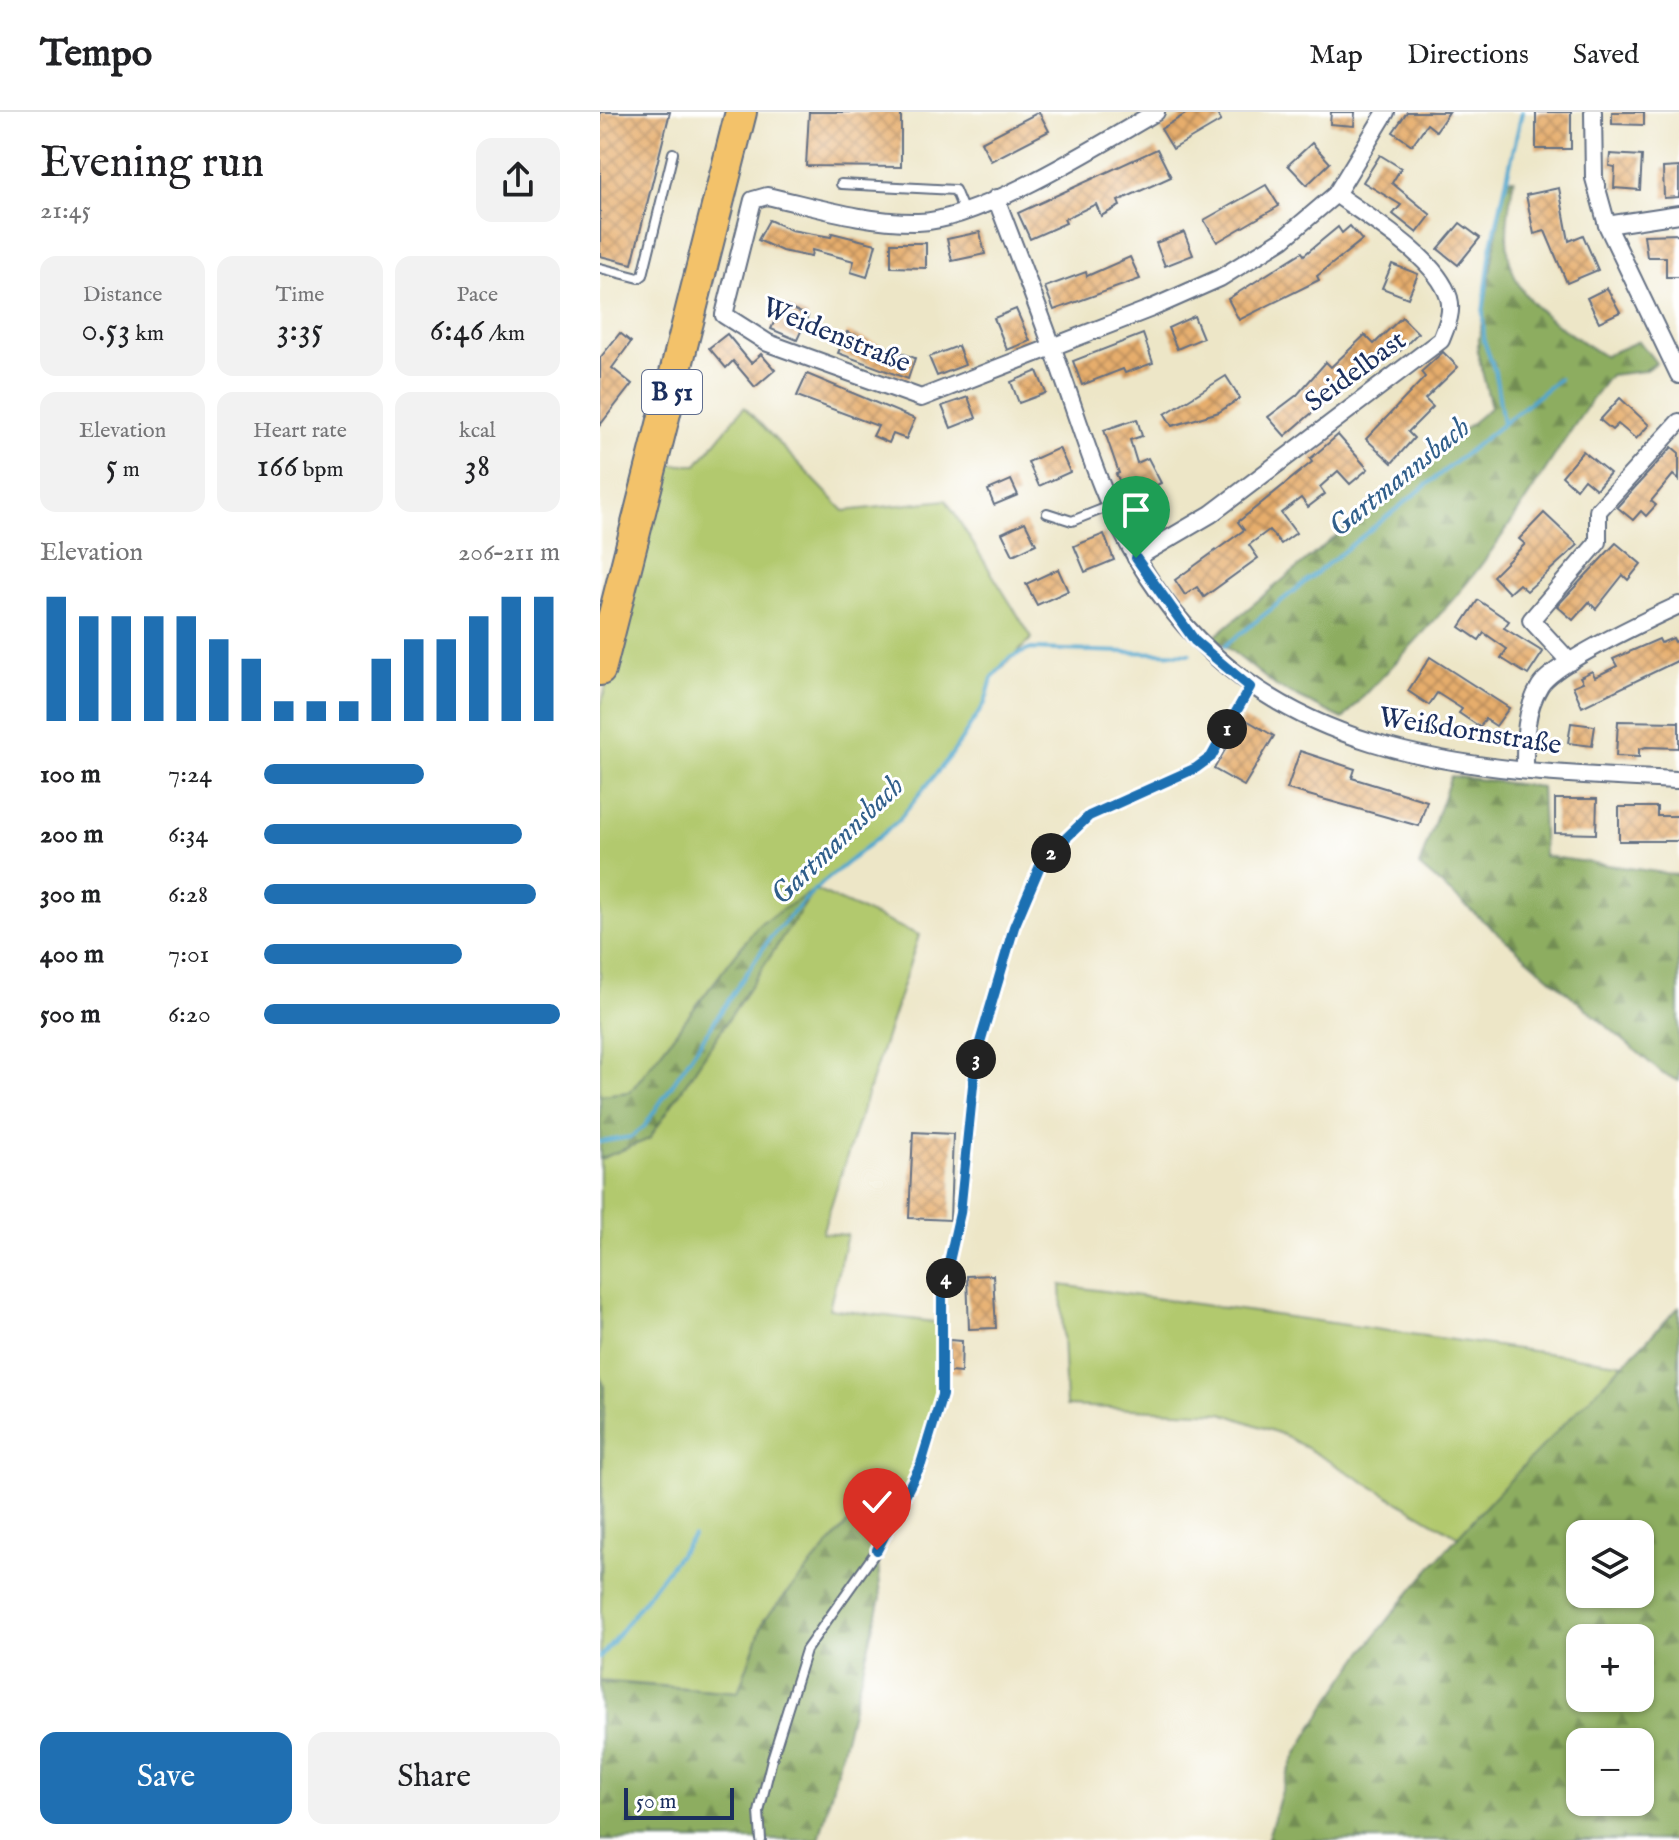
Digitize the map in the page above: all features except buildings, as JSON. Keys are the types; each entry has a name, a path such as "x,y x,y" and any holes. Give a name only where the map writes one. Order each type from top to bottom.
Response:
{"highway":[{"name":"B 51","path":"600,598 726,112"},
{"name":"B 51","path":"600,670 741,112"}],"street":[{"name":"Weidenstraße","path":"1156,112 996,198 964,213 921,223 879,221 767,196 753,200 724,315 768,343 921,398 1220,278 1283,239 1336,194 1386,112"},
{"path":"1593,112 1594,178 1607,225 1679,375"},
{"name":"Seidelbast","path":"1136,558 1211,514 1441,340 1449,322 1450,301 1438,275 1336,194"},
{"name":"Weißdornstraße","path":"996,198 1110,505 1136,558 1195,641 1250,687 1309,720 1358,741 1454,761 1525,770 1679,780"},
{"path":"1607,225 1679,214"},
{"path":"1570,662 1531,620 1598,542 1598,511 1679,422"},
{"path":"1525,770 1525,726 1540,684 1570,662 1679,605"}],"lane":[{"path":"600,268 639,278 643,275 673,153"},
{"path":"841,184 955,190 964,213"},
{"path":"1047,513 1072,521 1110,505"},
{"path":"761,1840 759,1812 806,1650 877,1550 921,1464 942,1395 942,1293 960,1213 976,1056 1014,927 1042,861 1089,816 1196,768 1211,757 1250,687"}],"green space":[{"path":"1506,179 1514,179 1507,243 1511,267 1520,287 1552,321 1604,356 1639,341 1656,363 1644,371 1610,375 1475,573 1343,719 1277,687 1214,637 1491,407 1477,351"},
{"path":"744,407 844,511 946,500 1032,638 992,678 985,703 952,754 898,821 815,890 919,935 822,1233 847,1235 829,1309 942,1323 942,1395 921,1464 877,1550 849,1524 764,1620 738,1692 600,1681 604,1387 600,1373 600,1159 649,1139 813,892 759,924 630,1092 600,1095 600,709 664,465 697,465"},
{"path":"1451,776 1541,787 1544,856 1679,875 1679,1081 1663,1074 1419,866"},
{"path":"814,890 649,1139 600,1159 600,1095 630,1092 759,924"},
{"path":"1061,1285 1625,1364 1459,1537 1284,1435 1222,1413 1066,1406"},
{"path":"1679,1307 1679,1840 1267,1840 1294,1759 1338,1687 1427,1572 1526,1463"},
{"path":"600,1373 604,1387 600,1579"},
{"path":"848,1523 877,1550 881,1598 819,1840 600,1840 600,1682 738,1692 764,1620"}],"waterway":[{"name":"Gartmannsbach","path":"1503,423 1495,372 1484,341 1483,313 1491,249 1522,112"},
{"name":"Gartmannsbach","path":"1225,646 1559,379"},
{"name":"Gartmannsbach","path":"600,1142 631,1137 644,1127 770,938 814,890 898,821 952,754 985,703 992,678 1009,658 1031,649 1190,654"},
{"path":"600,1658 693,1536"}],"route":[{"path":"877,1550 921,1464 942,1395 942,1293 960,1213 976,1056 985,1014 1014,927 1042,861 1089,816 1196,768 1211,757 1250,687 1195,641 1136,558"}]}
